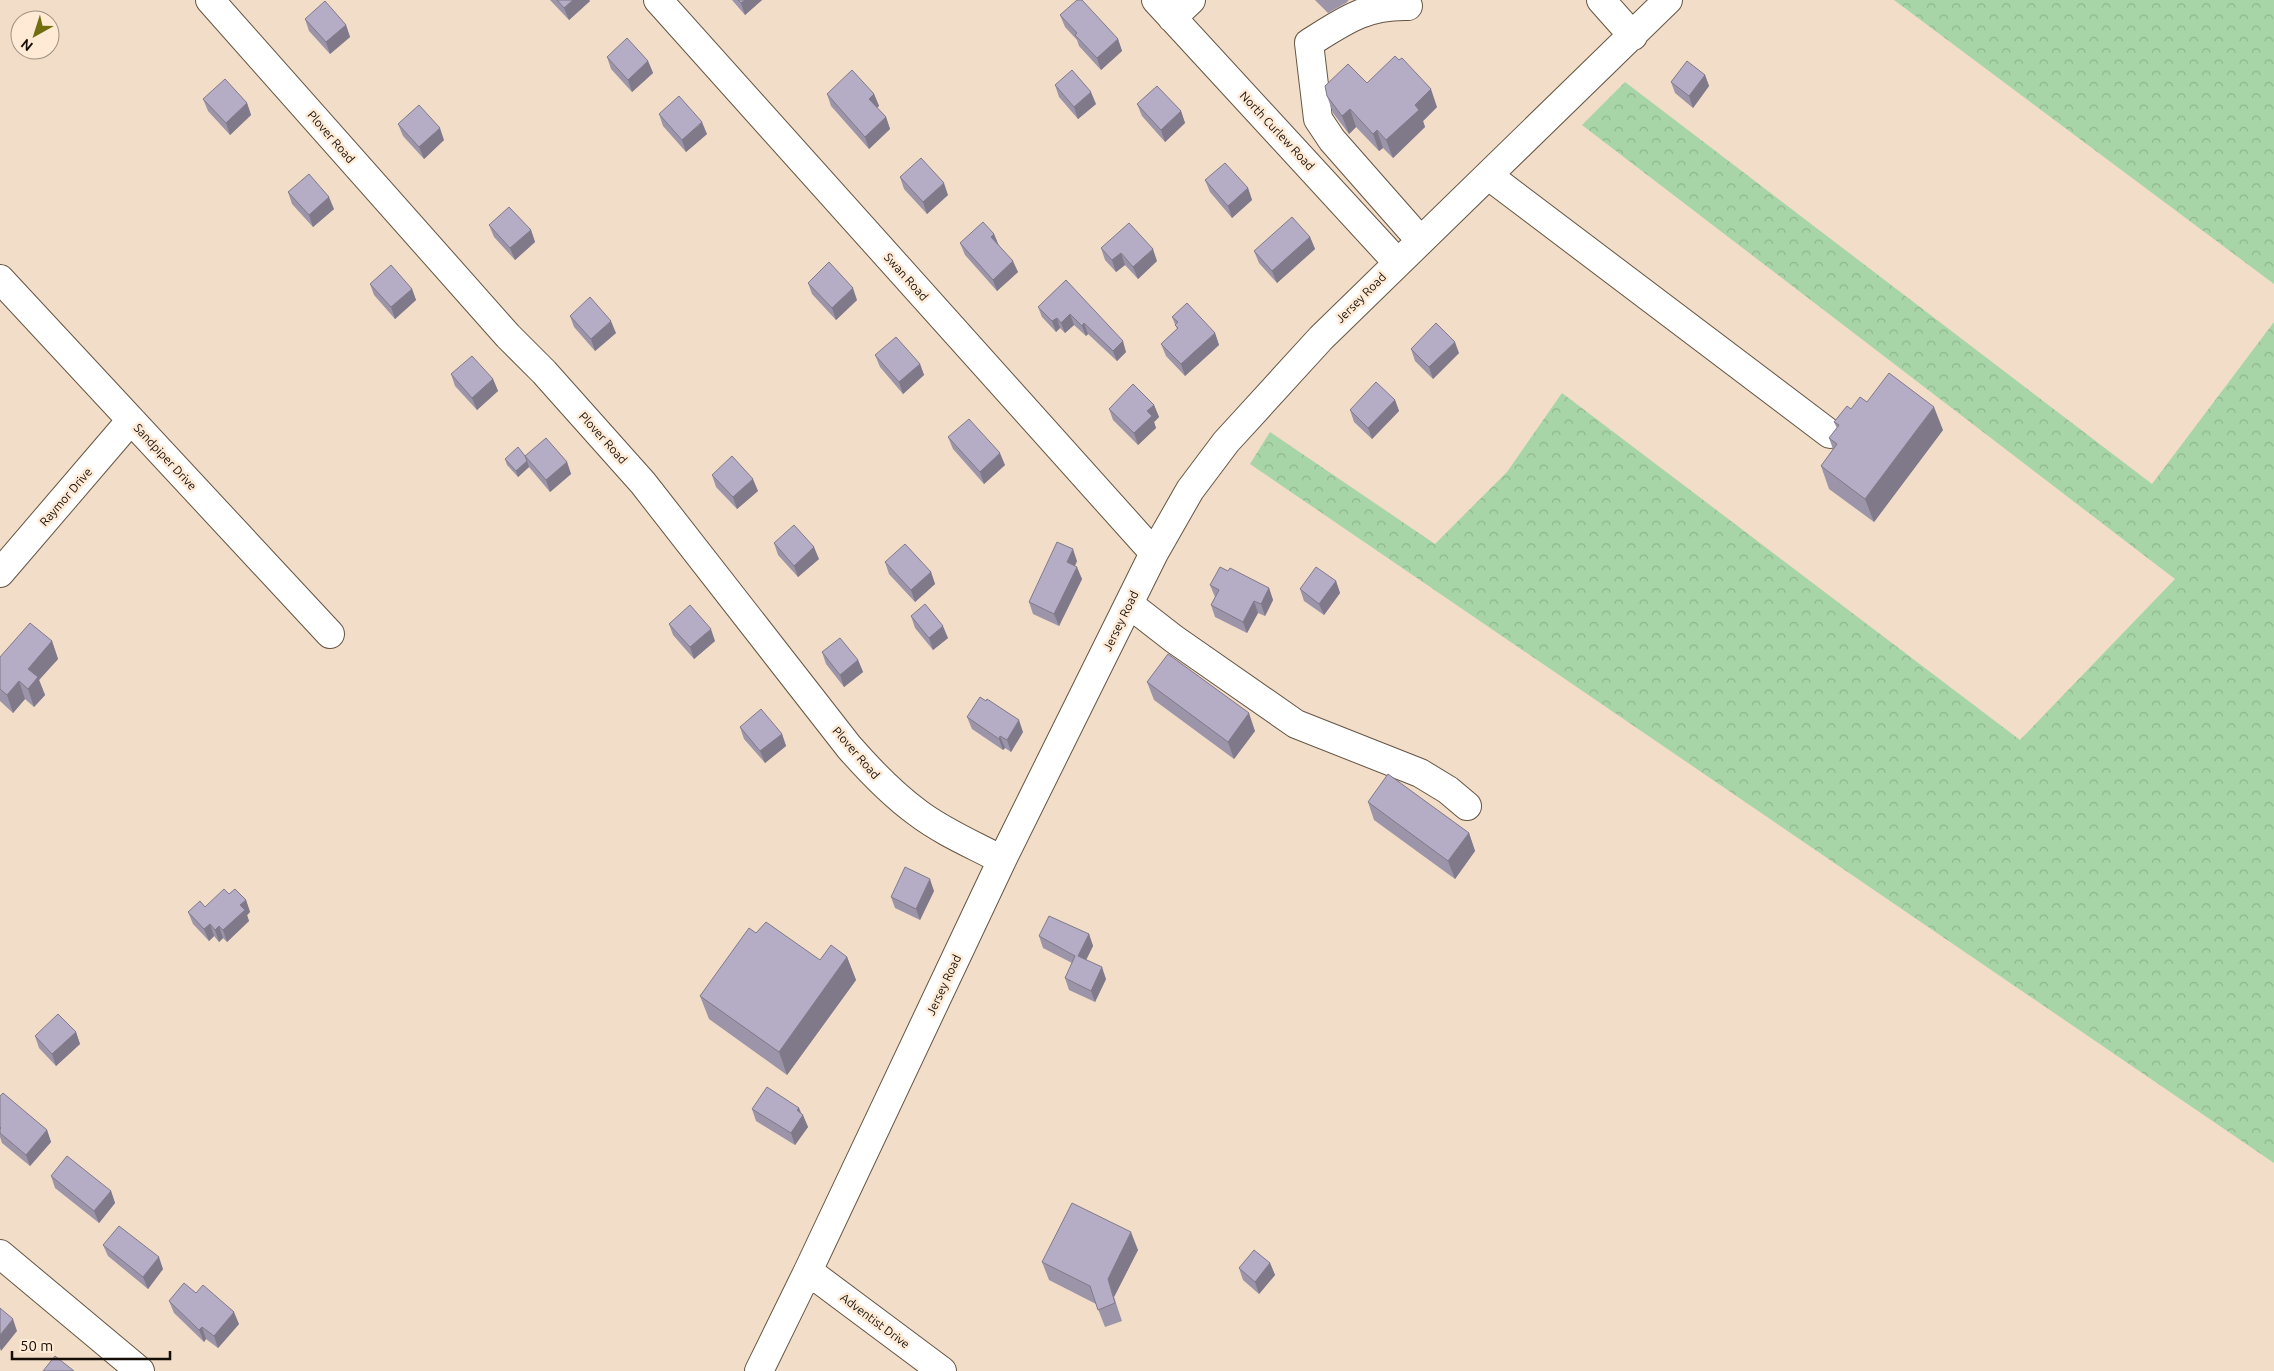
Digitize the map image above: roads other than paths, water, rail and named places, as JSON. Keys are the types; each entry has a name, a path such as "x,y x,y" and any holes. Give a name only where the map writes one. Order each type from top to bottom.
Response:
{"street":[{"name":"Plover Road","path":"210,0 508,336 544,372 643,482 849,747 866,766 918,813 941,828 1002,860"},
{"name":"Swan Road","path":"658,0 1154,554"},
{"path":"1600,0 1633,36"},
{"name":"Jersey Road","path":"759,1371 1002,860 1154,554 1190,490 1226,442 1321,338 1668,0"},
{"name":"North Curlew Road","path":"1173,6 1398,262"},
{"path":"1408,6 1390,6 1354,15 1309,43 1318,119 1332,140 1420,240"},
{"path":"1488,176 1830,434"},
{"name":"Sandpiper Drive","path":"0,279 330,634"},
{"name":"Raymor Drive","path":"0,573 131,420"},
{"path":"1130,604 1174,640 1296,724 1420,773 1448,790 1468,806"},
{"path":"0,1254 140,1371"},
{"name":"Adventist Drive","path":"808,1271 942,1371"}]}
